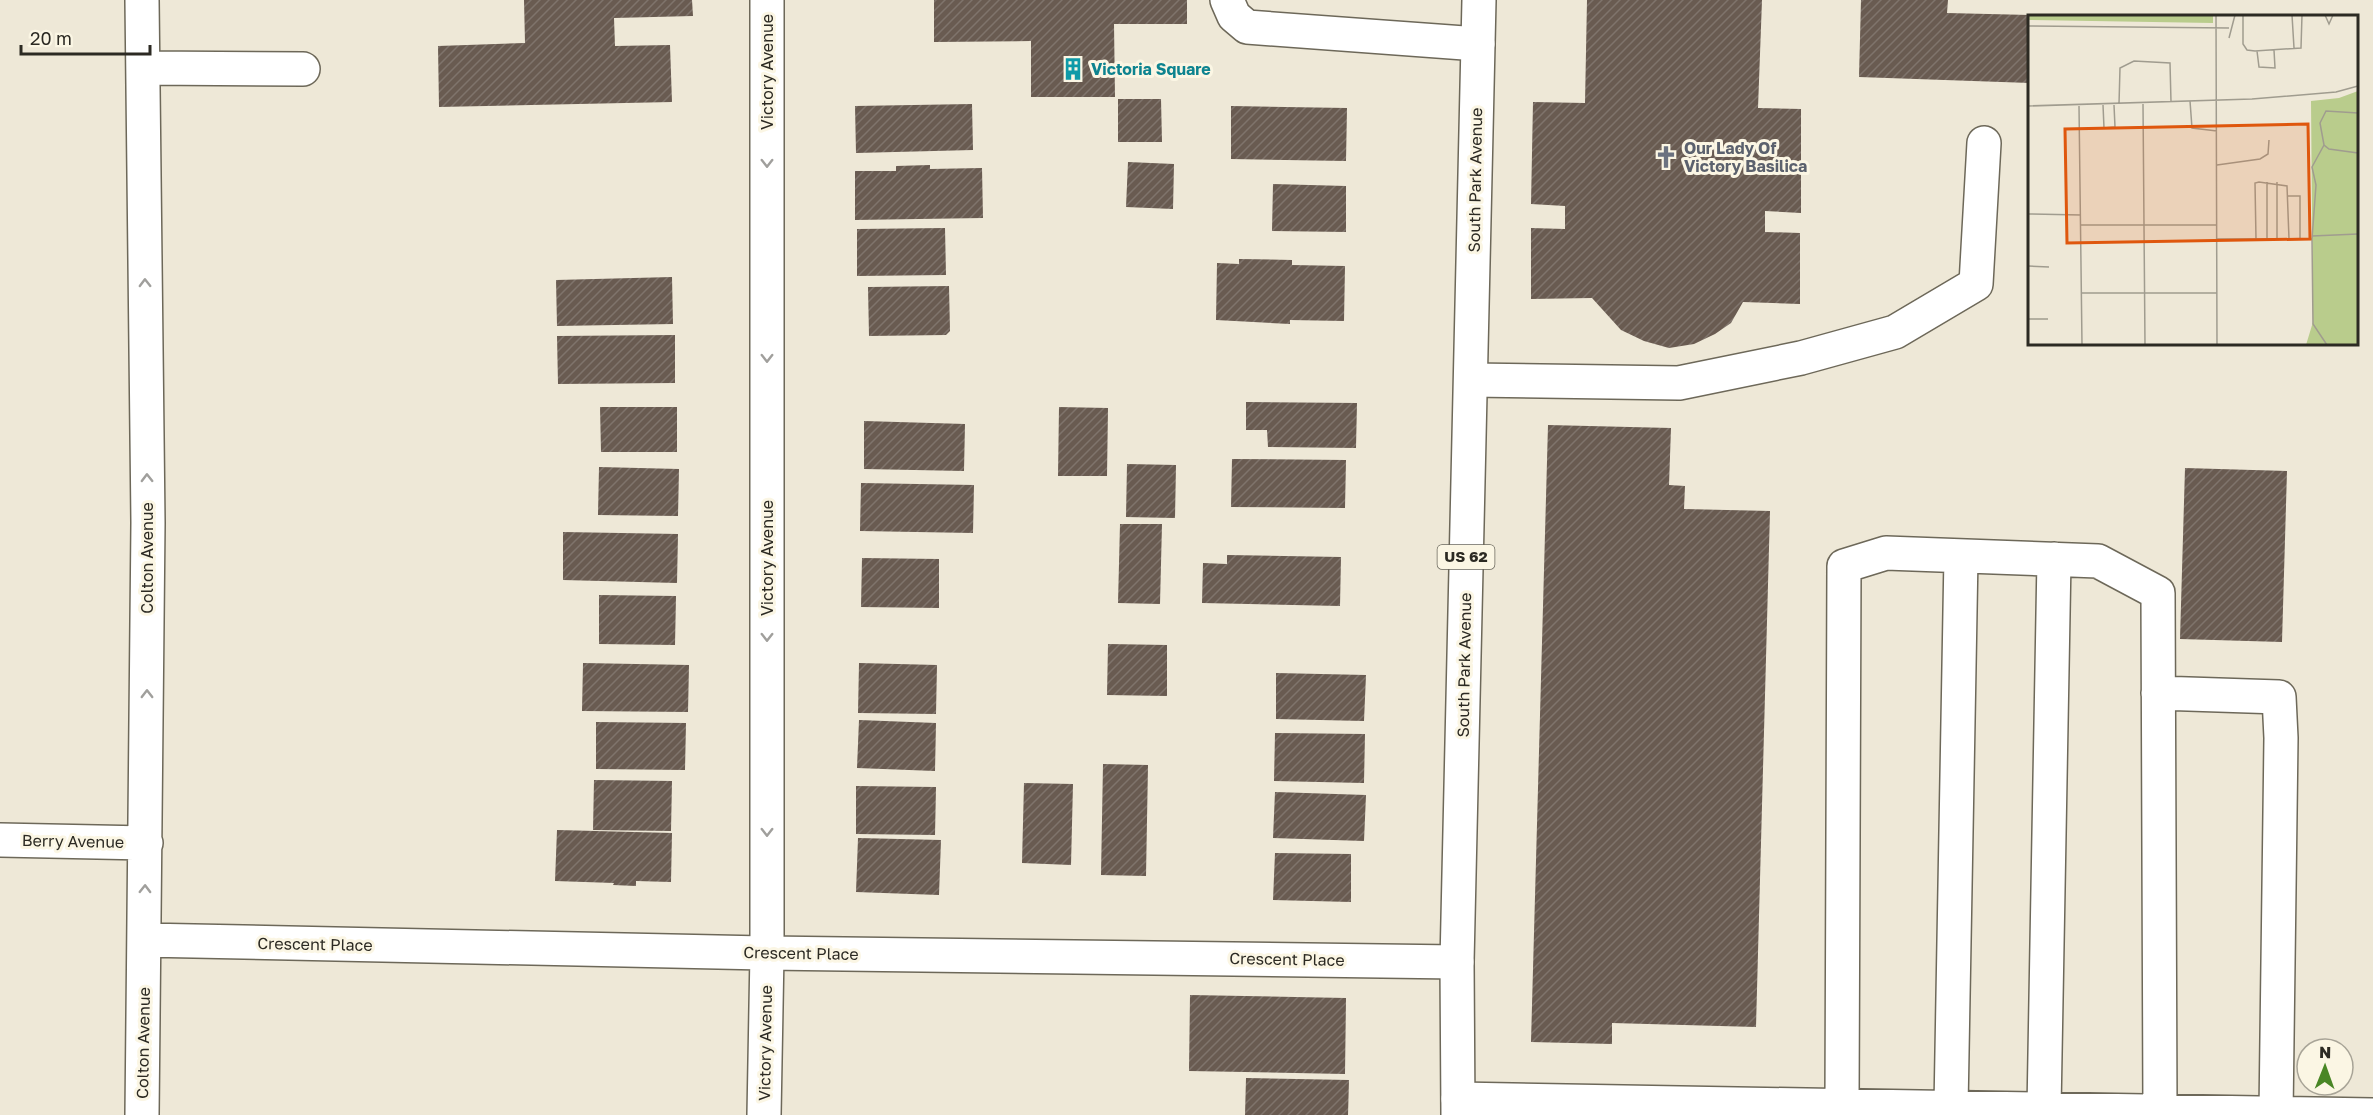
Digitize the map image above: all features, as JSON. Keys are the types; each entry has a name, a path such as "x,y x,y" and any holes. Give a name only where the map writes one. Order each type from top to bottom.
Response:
{"street":[{"name":"Colton Avenue","path":"142,0 148,523 142,1115"},
{"name":"Victory Avenue","path":"764,1115 767,953 767,0"},
{"path":"1227,0 1234,16 1247,27 1478,44"},
{"name":"South Park Avenue","path":"1458,1107 1457,962 1479,0"},
{"path":"143,68 303,69"},
{"path":"1471,380 1679,383 1801,358 1895,332 1976,284 1984,143"},
{"path":"1842,1105 1844,566 1886,553 2098,561 2158,593 2160,1111"},
{"path":"1951,1107 1961,556"},
{"path":"2044,1109 2054,559"},
{"path":"2158,693 2279,697 2281,738 2276,1113"},
{"name":"Berry Avenue","path":"0,840 146,843"},
{"name":"Crescent Place","path":"144,940 767,953 1457,962"},
{"path":"1458,1107 1842,1105 2373,1115"}],"building":[{"path":"524,0 692,0 693,16 614,18 615,46 670,45 672,102 439,107 438,46 525,43"},
{"name":"Victoria Square","path":"934,0 1187,0 1187,24 1114,24 1115,97 1031,97 1031,41 934,42"},
{"name":"Our Lady Of Victory Basilica","path":"1587,0 1762,0 1758,108 1801,109 1801,213 1765,211 1765,232 1800,233 1800,304 1743,302 1731,323 1715,334 1694,344 1669,348 1644,341 1621,330 1592,298 1531,299 1531,228 1565,229 1565,206 1531,204 1533,102 1585,103"},
{"path":"1861,0 1948,0 1947,13 2030,15 2028,15 2028,83 1859,77"},
{"path":"1118,99 1161,99 1162,142 1118,142"},
{"path":"972,104 973,150 856,153 855,106"},
{"path":"1231,106 1347,108 1346,161 1231,159"},
{"path":"1128,162 1174,164 1173,209 1126,207"},
{"path":"930,165 930,169 982,168 983,218 855,220 855,171 896,171 896,166"},
{"path":"1273,184 1346,186 1346,232 1272,231"},
{"path":"945,228 946,275 857,276 857,229"},
{"path":"1239,259 1292,260 1292,265 1345,266 1344,321 1290,320 1290,324 1216,320 1217,263 1239,264"},
{"path":"672,277 673,324 557,326 556,280"},
{"path":"949,286 950,331 946,335 869,336 868,287"},
{"path":"675,335 675,383 558,384 557,336"},
{"path":"1246,402 1357,403 1356,448 1268,447 1267,430 1246,430"},
{"path":"600,407 677,407 677,452 601,452"},
{"path":"1059,407 1108,408 1107,476 1058,476"},
{"path":"864,421 965,424 964,471 864,469"},
{"path":"1548,425 1671,428 1669,485 1685,486 1684,509 1770,511 1756,1027 1612,1023 1612,1044 1531,1042"},
{"path":"1232,459 1346,460 1345,508 1231,507"},
{"path":"1127,464 1176,465 1175,518 1126,517"},
{"path":"599,467 679,469 678,516 598,515"},
{"path":"2185,468 2287,471 2282,642 2180,639"},
{"path":"861,483 974,485 973,533 860,531"},
{"path":"1120,524 1162,524 1160,604 1118,603"},
{"path":"563,532 678,534 677,583 563,580"},
{"path":"1227,555 1341,557 1340,606 1202,603 1203,563 1227,564"},
{"path":"862,558 939,559 939,608 861,607"},
{"path":"599,595 676,596 675,645 599,644"},
{"path":"1108,644 1167,645 1167,696 1107,695"},
{"path":"583,663 689,665 688,712 582,711"},
{"path":"859,663 937,665 936,714 858,713"},
{"path":"1276,673 1366,675 1364,721 1276,719"},
{"path":"859,720 936,723 935,771 857,768"},
{"path":"596,722 686,723 685,770 596,769"},
{"path":"1275,733 1365,734 1364,783 1274,781"},
{"path":"1103,764 1148,765 1146,876 1101,875"},
{"path":"594,780 672,781 671,831 593,830"},
{"path":"1024,783 1073,784 1071,865 1022,863"},
{"path":"856,786 936,787 935,835 856,834"},
{"path":"1275,792 1366,795 1364,841 1273,838"},
{"path":"557,830 672,833 671,882 636,881 636,886 555,881"},
{"path":"858,838 941,840 939,895 856,892"},
{"path":"1275,853 1351,854 1351,902 1273,900"},
{"path":"1190,995 1346,998 1345,1074 1189,1071"},
{"path":"1246,1078 1349,1080 1348,1115 1245,1115"}],"place":[{"name":"Victoria Square","path":"1073,69"},
{"name":"Our Lady Of Victory Basilica","path":"1666,157"}]}
